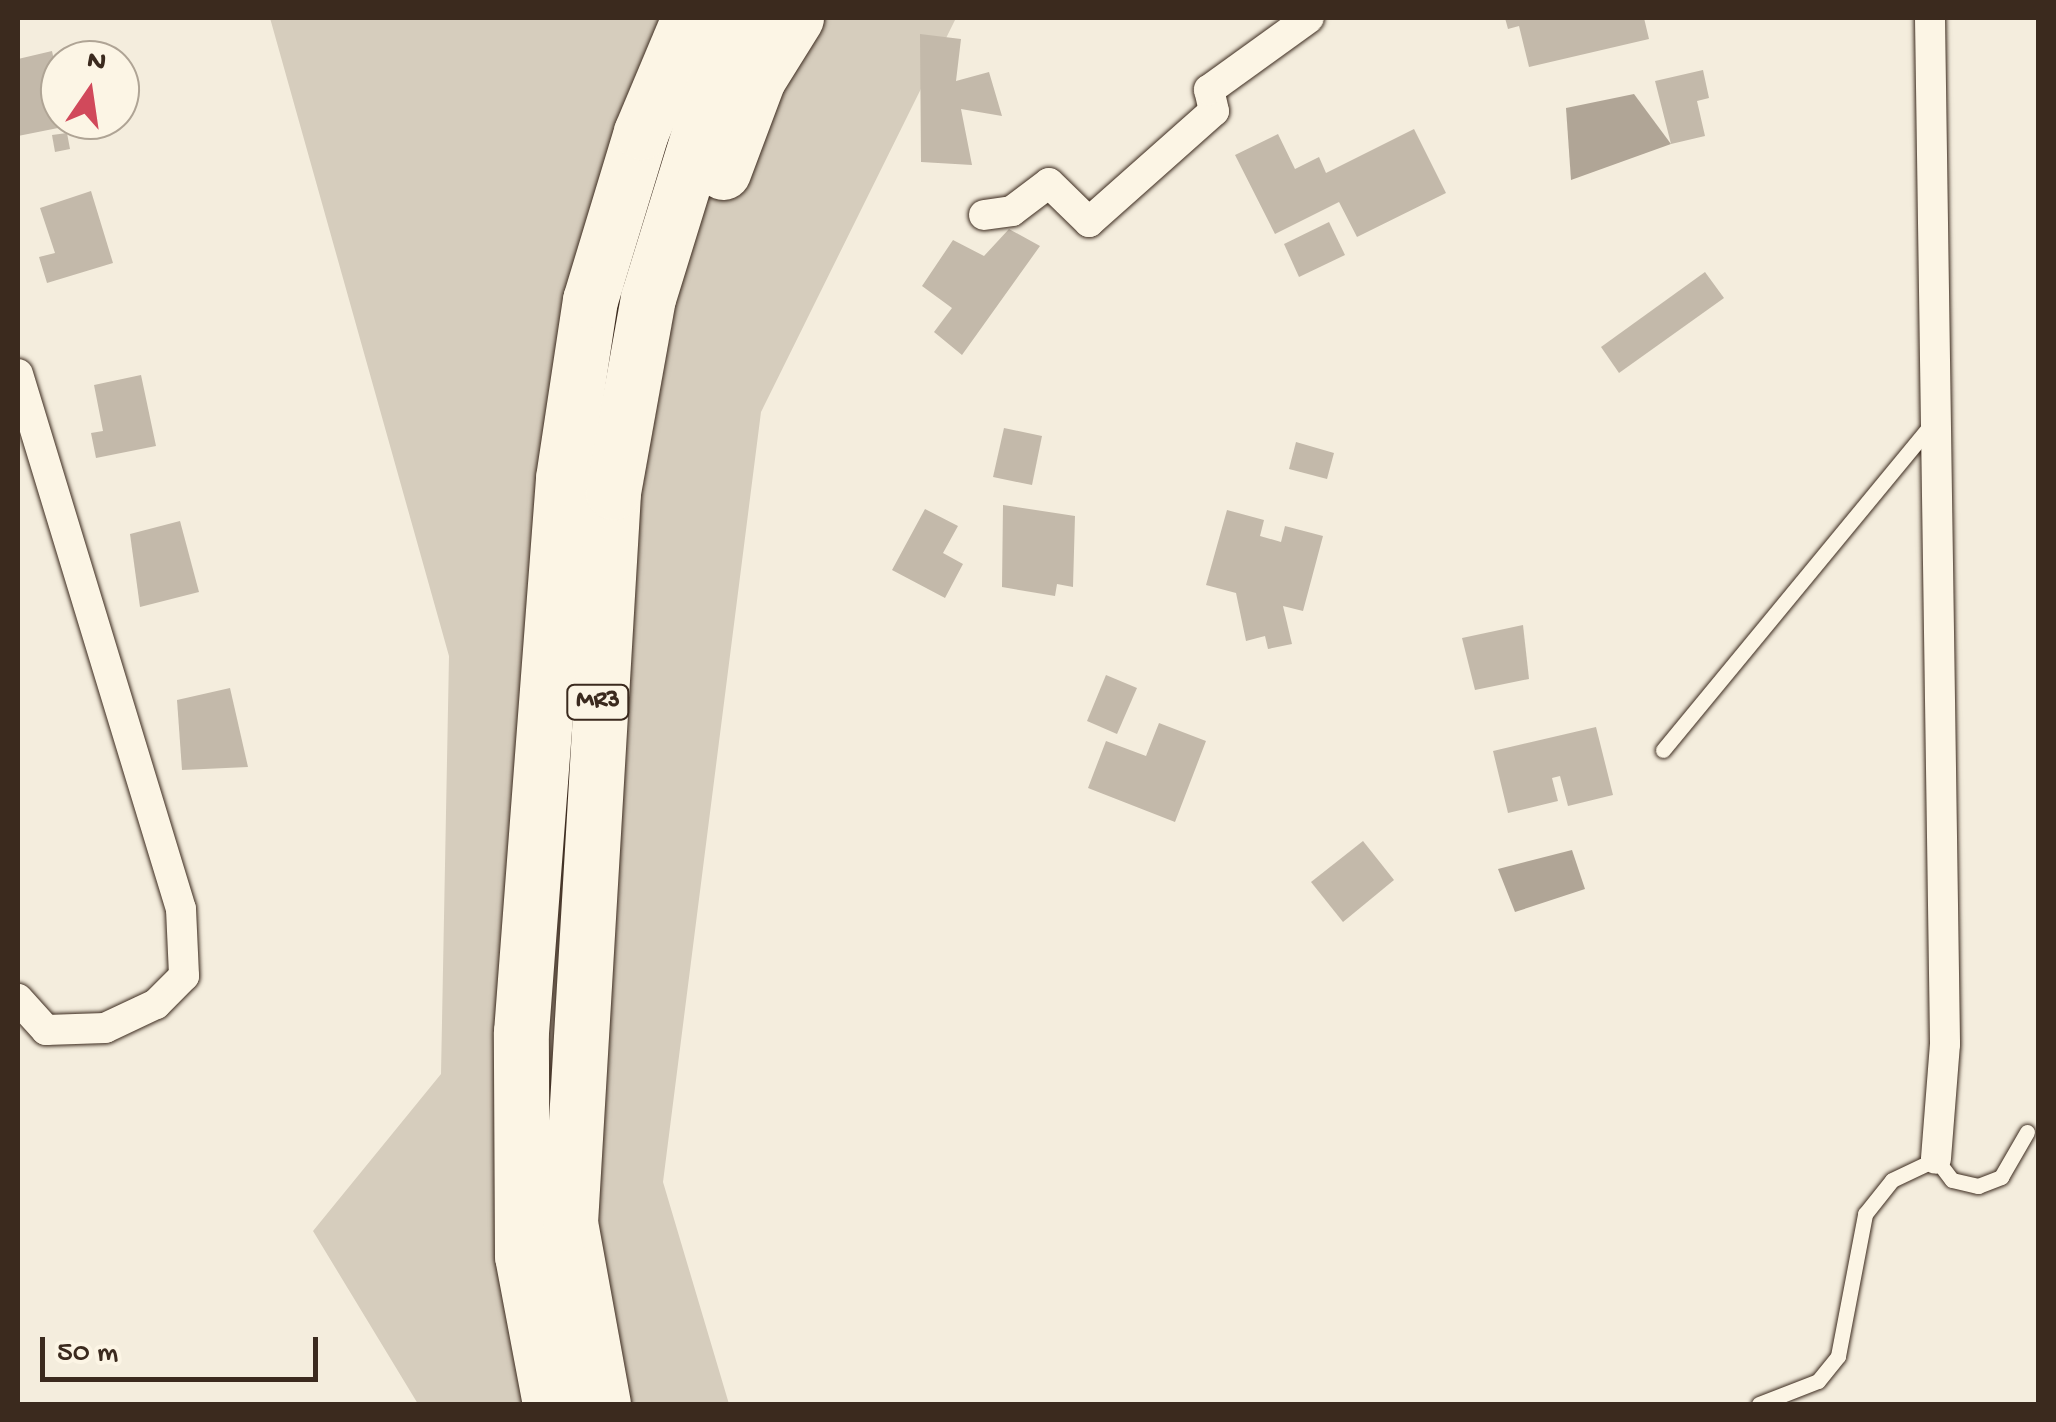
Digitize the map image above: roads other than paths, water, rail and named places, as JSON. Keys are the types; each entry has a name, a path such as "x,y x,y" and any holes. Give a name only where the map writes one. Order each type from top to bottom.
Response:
{"highway":[{"name":"MR3","path":"550,1404 522,1256 521,1032 563,478 590,300 641,132 689,18"},
{"name":"MR3","path":"602,1404 570,1223 595,744 613,492 648,298 714,84 746,18"},
{"path":"595,744 680,285 758,79 796,18"}],"street":[{"path":"984,214 1012,211 1049,184 1089,222 1214,111 1208,90 1309,18"},
{"path":"1930,18 1941,413 1945,1127 1936,1159"},
{"path":"18,374 181,909 184,976 156,1004 105,1028 46,1030 18,999"}],"lane":[{"path":"1664,750 1941,413"},
{"path":"1759,1404 1818,1382 1838,1356 1865,1214 1892,1180 1936,1159 1952,1180 1978,1186 2001,1177 2027,1132"}]}
